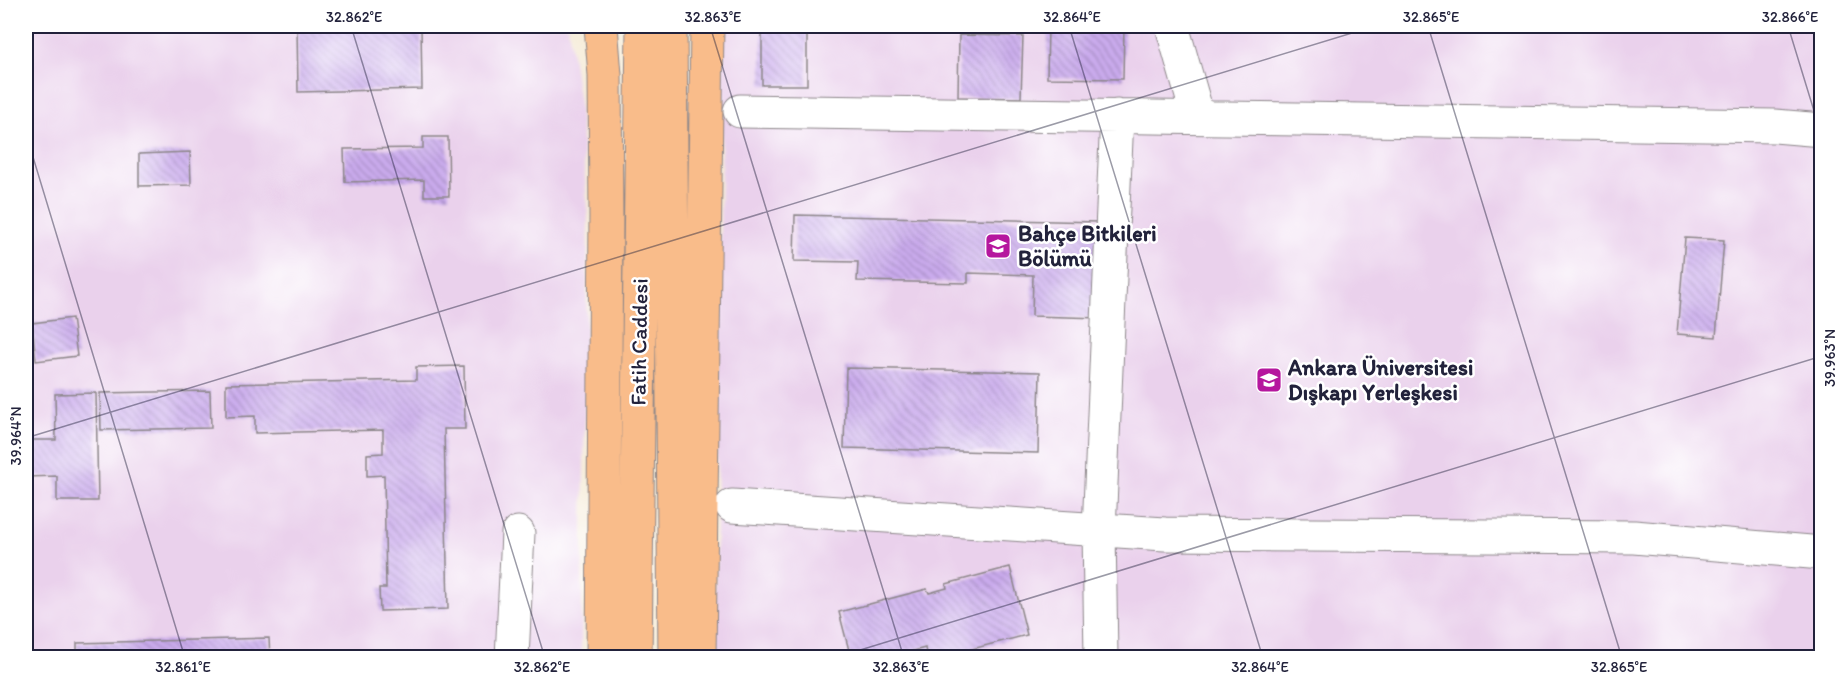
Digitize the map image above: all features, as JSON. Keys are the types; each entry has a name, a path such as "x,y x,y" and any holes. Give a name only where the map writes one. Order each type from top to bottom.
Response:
{"main road":[{"path":"601,26 605,75 606,216 603,657"},
{"name":"Fatih Caddesi","path":"635,657 643,26"},
{"name":"Fatih Caddesi","path":"670,26 675,657"},
{"path":"699,657 707,26"}],"street":[{"path":"1172,26 1198,117"},
{"path":"740,111 1775,126 1821,130"},
{"path":"1101,657 1100,530 1117,116"},
{"path":"732,506 1189,534 1634,537 1821,553"},
{"path":"512,657 518,533"}],"shaded area":[{"path":"26,26 568,26 579,103 588,217 581,657 26,657"},
{"name":"Ankara Üniversitesi Dışkapı Yerleşkesi","path":"723,26 1821,26 1821,657 714,658"}],"building":[{"path":"297,26 421,26 422,89 298,92"},
{"path":"762,26 807,26 807,85 762,85"},
{"path":"1048,26 1124,26 1123,79 1047,78"},
{"path":"959,35 1023,36 1021,98 958,97"},
{"path":"423,137 448,137 449,196 424,196 424,180 345,182 344,149 423,148"},
{"path":"190,152 191,185 139,186 139,154"},
{"path":"795,215 1099,222 1101,318 1032,316 1033,275 968,273 968,283 857,281 858,262 794,261"},
{"path":"1685,238 1724,240 1716,337 1677,334"},
{"path":"72,318 77,356 36,361 32,323"},
{"path":"464,366 465,429 444,429 448,609 380,611 379,588 386,588 384,475 367,476 367,454 383,453 383,430 255,433 255,416 226,417 226,384 416,380 416,367"},
{"path":"846,368 1040,372 1038,453 844,448"},
{"path":"210,391 211,428 101,430 100,393"},
{"path":"96,393 98,501 57,501 57,476 26,477 26,440 56,440 55,394"},
{"path":"1010,567 1027,635 964,651 965,658 927,658 925,648 888,658 851,658 839,612 927,589 929,593 947,588 946,584"},
{"path":"269,638 270,658 77,658 77,643"}],"place":[{"name":"Bahçe Bitkileri Bölümü","path":"998,246"},
{"name":"Ankara Üniversitesi Dışkapı Yerleşkesi","path":"1269,380"}]}
